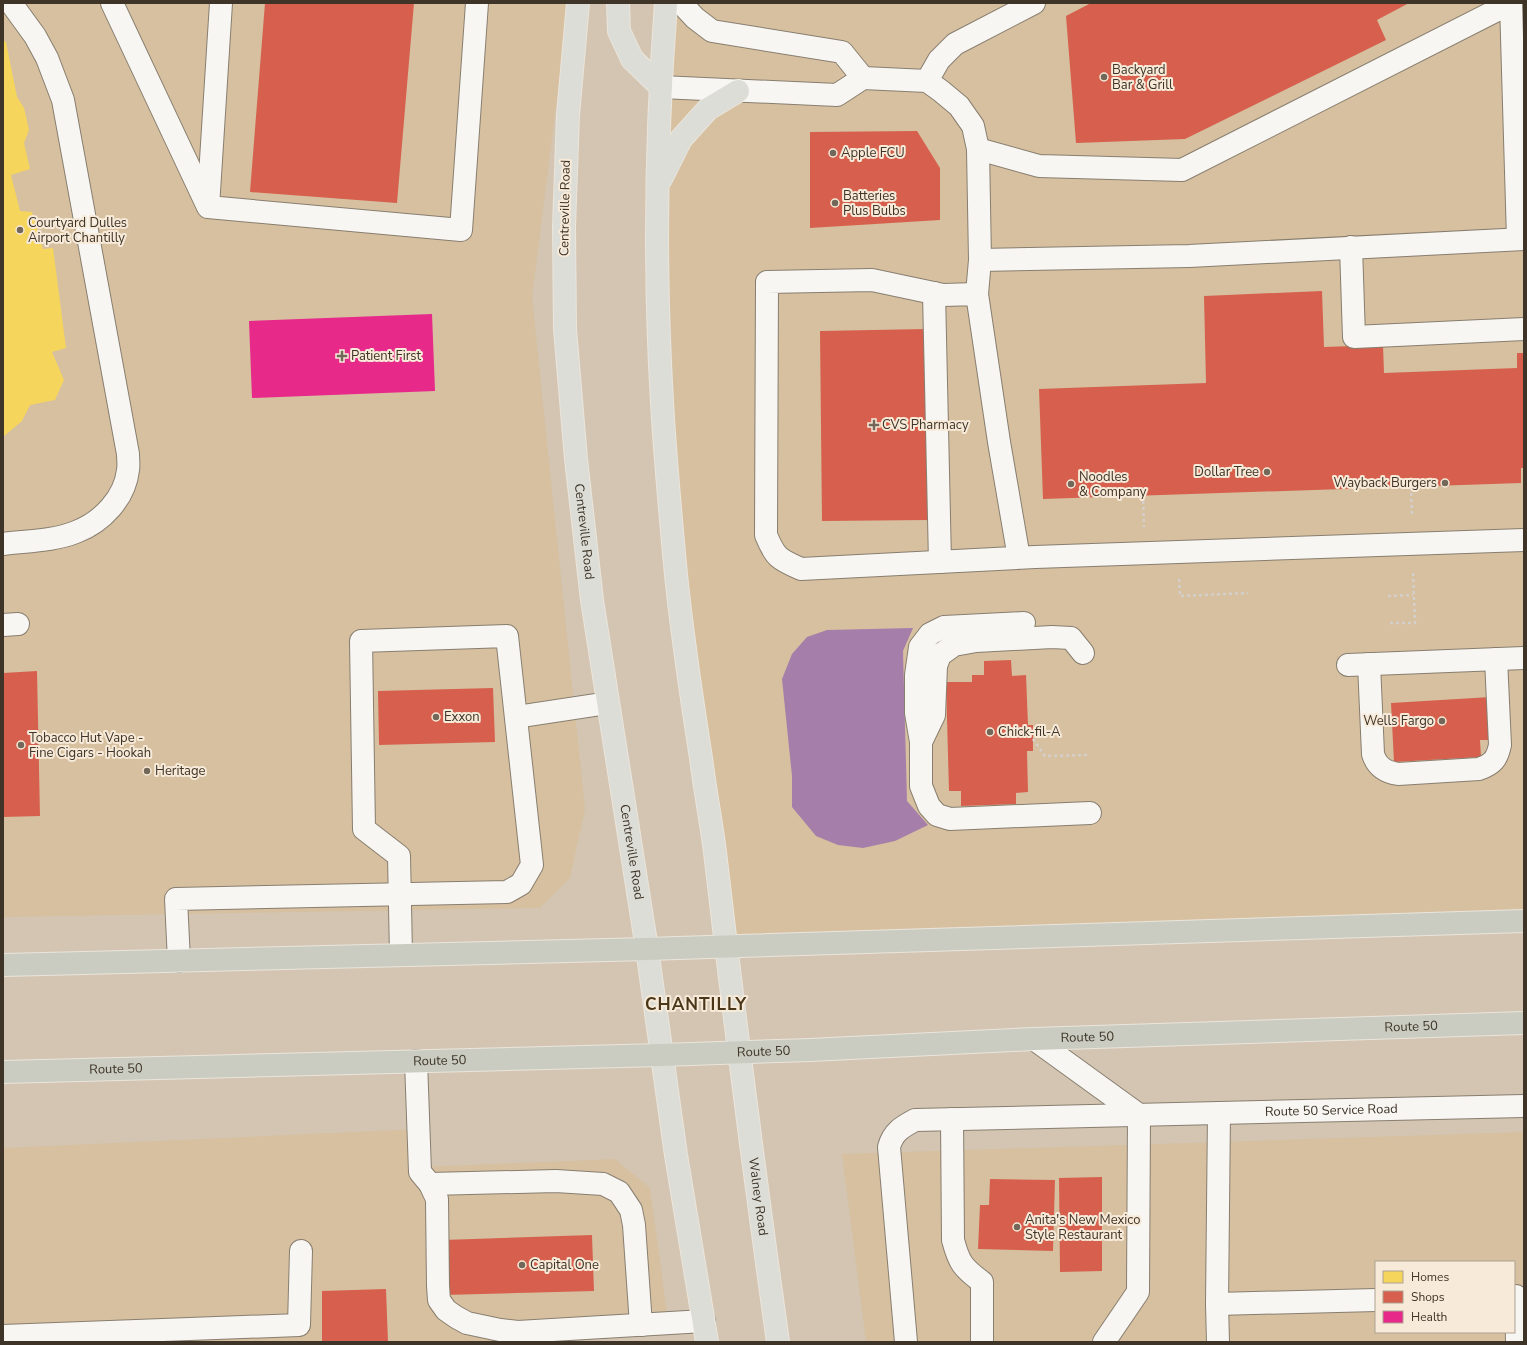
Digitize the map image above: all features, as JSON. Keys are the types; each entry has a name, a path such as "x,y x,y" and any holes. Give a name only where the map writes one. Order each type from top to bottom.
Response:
{"highway":[{"path":"3,965 647,949 727,945 1524,921"},
{"name":"Route 50","path":"3,1072 661,1056 1034,1039 1524,1023"}],"main road":[{"name":"Centreville Road","path":"578,3 568,115 564,227 566,329 576,459 592,600 647,949 661,1056"},
{"path":"618,3 619,31 632,59 661,87"},
{"path":"666,3 657,185 659,326 662,403 675,567 693,706 715,852 739,1052"},
{"path":"657,185 681,138 708,109 738,91"},
{"name":"Walney Road","path":"739,1052 778,1342"},
{"path":"661,1056 707,1342"}],"street":[{"path":"3,544 50,538 76,532 94,522 108,512 119,496 126,482 128,469 128,454 63,100 47,58 35,36 11,3"},
{"path":"112,3 208,207"},
{"path":"208,207 221,3"},
{"path":"208,207 461,230 477,3"},
{"path":"681,3 695,18 712,32 842,52 863,78"},
{"path":"978,149 1039,166 1182,170 1511,3 1521,239 1189,256 980,260"},
{"path":"927,81 939,60 955,44 1022,6"},
{"path":"661,87 837,95 863,78 927,81 942,91 962,111 973,126 978,149 980,260 978,294 998,442 1018,558"},
{"path":"1351,247 1354,338 1524,329"},
{"path":"978,294 934,294 872,280 767,282 766,535 773,552 784,561 801,569 1018,558 1524,540"},
{"path":"934,294 940,562"},
{"path":"179,961 176,899 401,894 507,892 521,884 532,865 508,636 361,641 364,829 399,856 401,894 401,955"},
{"path":"1083,653 1071,638 1052,637 976,641 954,645 940,655 936,666 934,715 921,742 921,786 929,806 937,815 950,819 1090,813"},
{"path":"1496,659 1500,745 1497,756 1489,766 1479,769 1398,774 1382,769 1375,762 1358,664 1496,659 1524,658"},
{"path":"516,717 608,703"},
{"path":"1034,1039 1139,1115 1138,1292 1104,1342"},
{"path":"416,1061 420,1172 430,1184 437,1199 439,1300 446,1310 467,1323 518,1332 704,1321"},
{"name":"Route 50 Service Road","path":"906,1342 889,1147 891,1138 901,1128 915,1120 1524,1106"},
{"path":"1218,1342 1219,1113"},
{"path":"952,1119 953,1240 957,1257 968,1272 982,1282 982,1342"},
{"path":"430,1184 564,1181 603,1184 618,1192 631,1210 634,1225 641,1325"},
{"path":"3,1336 299,1324 301,1251"},
{"path":"1517,1342 1518,1296"},
{"path":"1217,1304 1375,1300"}],"path":[{"path":"1388,596 1414,595"},
{"path":"1033,739 1045,756 1087,755"}],"shaded area":[{"path":"3,3 569,3 532,297 585,809 570,878 540,908 3,917"},
{"path":"669,3 1524,3 1524,921 727,945 684,638 661,87"},
{"path":"913,628 903,651 907,801 928,825 895,841 863,848 838,845 816,836 792,807 792,776 782,679 792,654 807,637 827,630"},
{"path":"420,1129 422,1167 615,1159 650,1188 670,1335 484,1342 3,1342 3,1148"},
{"path":"1524,1132 1524,1342 866,1342 842,1154"}],"building: Homes":[{"name":"Courtyard Dulles Airport Chantilly","path":"3,40 6,42 17,97 24,108 29,130 24,143 30,169 11,175 20,211 32,212 43,249 53,248 66,348 52,352 64,380 55,400 30,405 22,421 3,437"}],"building: Shops":[{"path":"265,3 414,3 397,203 250,192"},
{"path":"1091,3 1409,3 1377,20 1386,40 1185,139 1076,143 1066,16"},
{"path":"917,131 940,168 940,220 810,228 810,132"},
{"path":"1322,291 1324,347 1383,345 1384,373 1517,368 1517,353 1524,353 1524,468 1521,468 1521,483 1043,499 1039,389 1206,383 1204,296"},
{"name":"CVS Pharmacy","path":"926,329 929,520 822,521 820,331"},
{"name":"Chick-fil-A","path":"1011,660 1012,676 1026,675 1028,725 1033,725 1033,751 1027,751 1028,792 1016,793 1016,804 961,806 961,791 949,791 946,682 972,682 972,675 984,675 984,661"},
{"name":"Tobacco Hut Vape - Fine Cigars - Hookah","path":"37,671 40,816 3,817 3,673"},
{"name":"Exxon","path":"493,688 495,742 379,745 378,691"},
{"name":"Wells Fargo","path":"1491,697 1493,740 1480,740 1481,757 1394,762 1391,703"},
{"path":"1102,1177 1102,1271 1060,1272 1059,1178"},
{"name":"Anita's New Mexico Style Restaurant","path":"990,1179 1055,1180 1053,1251 978,1249 980,1205 989,1205"},
{"path":"592,1235 594,1291 444,1295 443,1240"},
{"path":"386,1289 388,1342 322,1342 322,1291"}],"building: Health":[{"name":"Patient First","path":"432,314 435,391 252,398 249,321"}],"place":[{"name":"Backyard Bar & Grill","path":"1104,77"},
{"name":"Apple FCU","path":"833,153"},
{"name":"Batteries Plus Bulbs","path":"835,203"},
{"name":"Courtyard Dulles Airport Chantilly","path":"20,230"},
{"name":"Patient First","path":"342,356"},
{"name":"CVS Pharmacy","path":"874,425"},
{"name":"Dollar Tree","path":"1267,472"},
{"name":"Wayback Burgers","path":"1445,483"},
{"name":"Noodles & Company","path":"1071,484"},
{"name":"Exxon","path":"436,717"},
{"name":"Wells Fargo","path":"1442,721"},
{"name":"Chick-fil-A","path":"990,732"},
{"name":"Tobacco Hut Vape - Fine Cigars - Hookah","path":"21,745"},
{"name":"Heritage","path":"147,771"},
{"name":"Anita's New Mexico Style Restaurant","path":"1017,1227"},
{"name":"Capital One","path":"522,1265"}],"district":[{"name":"CHANTILLY","path":"696,1004"}]}
